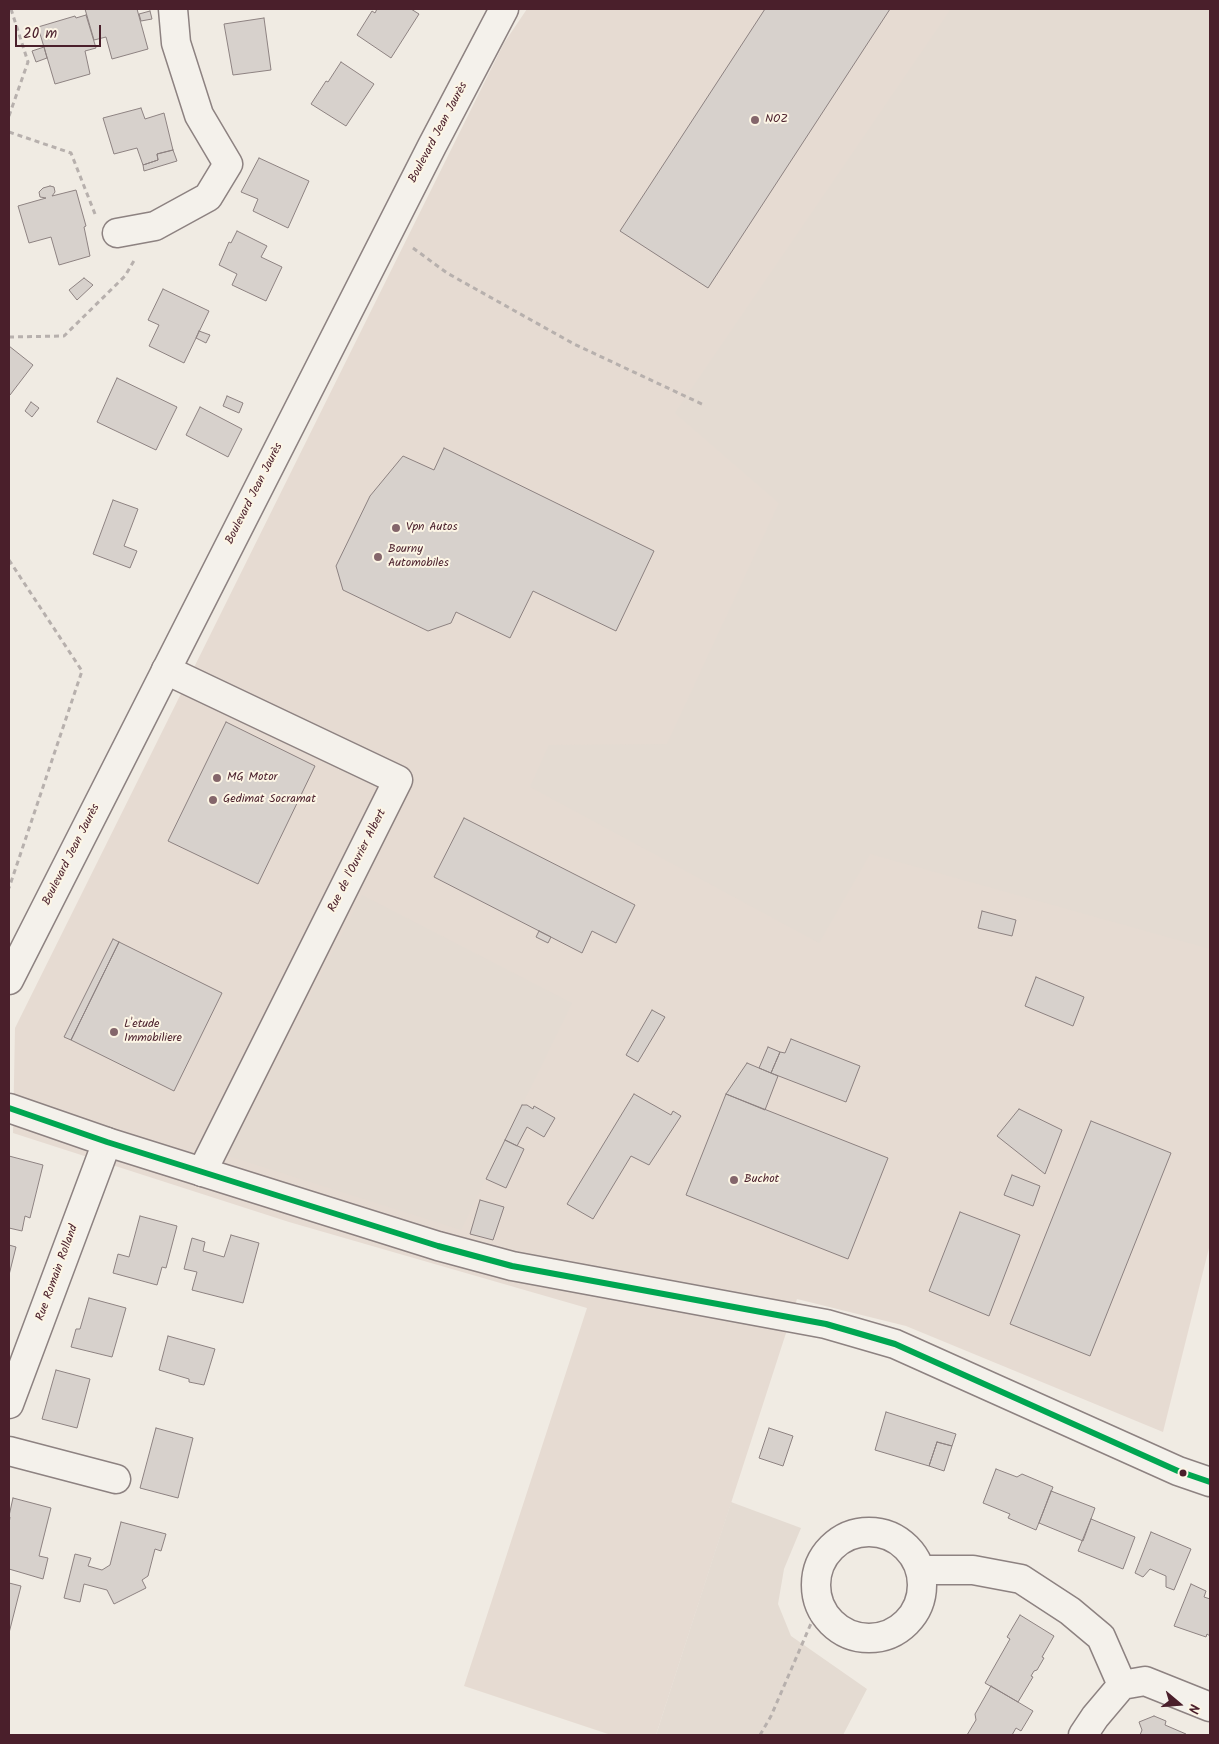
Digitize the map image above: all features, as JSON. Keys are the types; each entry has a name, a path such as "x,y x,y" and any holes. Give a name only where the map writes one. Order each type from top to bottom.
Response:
{"street":[{"path":"117,233 155,226 208,197 228,164 199,115 176,43 173,9"},
{"name":"Boulevard Jean Jaurès","path":"9,980 389,230 504,9"},
{"name":"Rue de l'Ouvrier Albert","path":"166,670 398,780 202,1172"},
{"path":"9,1108 202,1172 438,1246 512,1266 826,1324 895,1344 1178,1470 1210,1482"},
{"name":"Rue Romain Rolland","path":"9,1404 107,1142"},
{"path":"9,1451 116,1479"},
{"path":"880,1532 906,1545 921,1570 922,1597 910,1622 886,1637 859,1639 835,1627 819,1605 816,1576 828,1550 852,1534 880,1532"},
{"path":"921,1570 972,1570 1021,1579 1070,1611 1101,1637 1122,1685"},
{"path":"1083,1735 1095,1717 1122,1685 1144,1681 1210,1707"}],"path":[{"path":"9,116 28,62 11,9"},
{"path":"9,132 71,153 99,224 117,233"},
{"path":"9,338 64,336 125,276 155,226"},
{"path":"389,230 447,273 574,344 704,405"},
{"path":"9,560 82,671 9,888"},
{"path":"760,1735 771,1716 819,1605"}],"shaded area":[{"path":"527,9 1210,9 1210,1244 1163,1432 906,1326 797,1299 656,1735 611,1735 464,1686 587,1308 289,1222 13,1133 15,1028 504,43"},
{"path":"951,9 1210,9 1210,949 870,854 819,943 530,787 549,745 667,744 779,503 675,413"},
{"path":"362,895 572,1003 461,1230 228,1156"},
{"path":"731,1502 801,1528 784,1569 778,1604 791,1636 867,1689 843,1735 656,1735"}],"building":[{"path":"85,9 137,9 148,49 112,59 106,37 94,40"},
{"path":"377,9 411,9 419,14 391,58 357,35 372,11 375,13"},
{"name":"NOZ","path":"765,9 890,9 708,288 620,231"},
{"path":"150,11 152,19 141,21 139,14"},
{"path":"86,15 96,48 85,51 90,74 55,84 38,27 75,16 76,18"},
{"path":"264,18 271,70 233,75 224,24"},
{"path":"44,47 47,58 36,62 32,51"},
{"path":"341,62 374,84 346,126 311,104"},
{"path":"141,108 145,119 164,113 173,150 157,154 158,160 143,165 137,148 114,154 103,118"},
{"path":"173,150 177,161 144,171 143,165 158,160 157,154"},
{"path":"259,158 309,181 288,228 253,211 258,199 241,192"},
{"path":"54,187 55,192 52,196 76,190 86,226 84,227 90,256 59,265 51,237 29,243 18,206 46,198 40,197 39,192 43,188"},
{"path":"237,231 267,246 261,257 282,267 266,301 232,285 237,274 219,265 229,242 231,243"},
{"path":"84,278 93,285 77,300 69,290"},
{"path":"163,289 209,311 184,363 149,346 159,325 148,320"},
{"path":"199,331 210,335 206,343 196,338"},
{"path":"9,346 33,365 10,395 9,394"},
{"path":"117,378 177,407 156,450 97,422"},
{"path":"227,396 243,403 239,413 223,406"},
{"path":"31,402 39,408 32,417 25,411"},
{"path":"200,407 242,429 228,457 186,435"},
{"path":"444,448 654,551 616,631 533,591 510,638 456,612 451,623 428,631 343,590 336,566 370,496 403,456 434,470"},
{"path":"113,500 138,509 124,546 137,551 130,568 93,554"},
{"path":"226,722 315,766 258,884 168,841"},
{"path":"464,818 635,905 616,943 592,931 582,953 434,877"},
{"path":"982,911 1016,920 1012,936 978,928"},
{"path":"539,931 551,937 548,943 536,937"},
{"path":"113,939 119,942 71,1040 64,1037"},
{"path":"119,942 222,993 174,1091 71,1040"},
{"path":"1036,977 1084,997 1073,1026 1025,1006"},
{"path":"652,1010 665,1017 638,1062 626,1055"},
{"path":"791,1039 860,1066 846,1102 771,1073 780,1052 785,1053"},
{"path":"768,1047 780,1052 771,1073 759,1068"},
{"path":"747,1063 778,1076 765,1110 726,1094"},
{"path":"634,1094 671,1115 673,1111 681,1116 649,1165 631,1156 593,1219 567,1204"},
{"path":"726,1094 888,1158 848,1259 686,1195"},
{"path":"522,1105 527,1105 533,1109 534,1106 555,1118 544,1137 527,1127 517,1146 505,1140"},
{"path":"1019,1109 1062,1130 1045,1174 997,1136"},
{"path":"1091,1121 1171,1153 1090,1356 1010,1324"},
{"path":"505,1140 524,1149 506,1188 486,1179"},
{"path":"9,1156 43,1165 30,1218 25,1216 22,1231 9,1228"},
{"path":"1012,1175 1040,1186 1033,1206 1004,1195"},
{"path":"480,1200 504,1207 493,1240 470,1234"},
{"path":"960,1212 1020,1235 989,1316 929,1291"},
{"path":"140,1216 177,1226 166,1268 162,1267 157,1285 113,1273 118,1254 129,1257"},
{"path":"231,1235 259,1243 243,1303 192,1290 197,1272 184,1269 192,1238 205,1242 203,1251 224,1257"},
{"path":"9,1245 16,1247 9,1275"},
{"path":"89,1298 126,1308 112,1357 71,1347 76,1329 80,1329"},
{"path":"168,1336 215,1349 204,1385 189,1382 189,1379 159,1370"},
{"path":"56,1370 90,1379 77,1428 42,1419"},
{"path":"886,1412 956,1434 952,1446 937,1442 929,1466 875,1450"},
{"path":"156,1428 193,1438 178,1498 140,1488"},
{"path":"769,1428 793,1436 783,1466 759,1458"},
{"path":"937,1442 952,1446 944,1471 929,1466"},
{"path":"996,1469 1017,1477 1022,1474 1053,1487 1036,1530 1008,1518 1010,1514 983,1503"},
{"path":"1051,1491 1095,1508 1083,1541 1039,1523"},
{"path":"13,1498 51,1508 39,1556 48,1558 43,1579 9,1569 9,1516"},
{"path":"1091,1519 1135,1537 1123,1569 1078,1551"},
{"path":"121,1522 166,1534 161,1551 155,1549 148,1576 142,1580 146,1588 114,1604 107,1590 84,1584 80,1602 64,1598 75,1554 91,1558 88,1566 102,1570 110,1565"},
{"path":"1151,1532 1191,1549 1174,1590 1166,1587 1166,1576 1150,1569 1143,1577 1135,1573"},
{"path":"9,1583 21,1586 9,1633"},
{"path":"1191,1584 1206,1591 1204,1597 1210,1599 1210,1636 1207,1634 1206,1637 1174,1626"},
{"path":"1020,1615 1054,1636 1042,1657 1044,1658 1031,1676 1033,1677 1018,1702 985,1683 1010,1639 1007,1637"},
{"path":"991,1686 1033,1711 1021,1731 1016,1728 1012,1735 967,1735 976,1720 975,1714"},
{"path":"1154,1716 1166,1721 1165,1725 1186,1734 1140,1735 1142,1730 1139,1722"}],"transit line":[{"path":"9,1108 107,1142 438,1246 512,1266 826,1324 895,1344 1178,1471 1210,1482"}],"place":[{"name":"NOZ","path":"755,120"},
{"name":"Vpn Autos","path":"396,528"},
{"name":"Bourny Automobiles","path":"378,557"},
{"name":"MG Motor","path":"217,778"},
{"name":"Gedimat Socramat","path":"213,800"},
{"name":"L'etude Immobiliere","path":"114,1032"},
{"name":"Buchot","path":"734,1180"}]}
